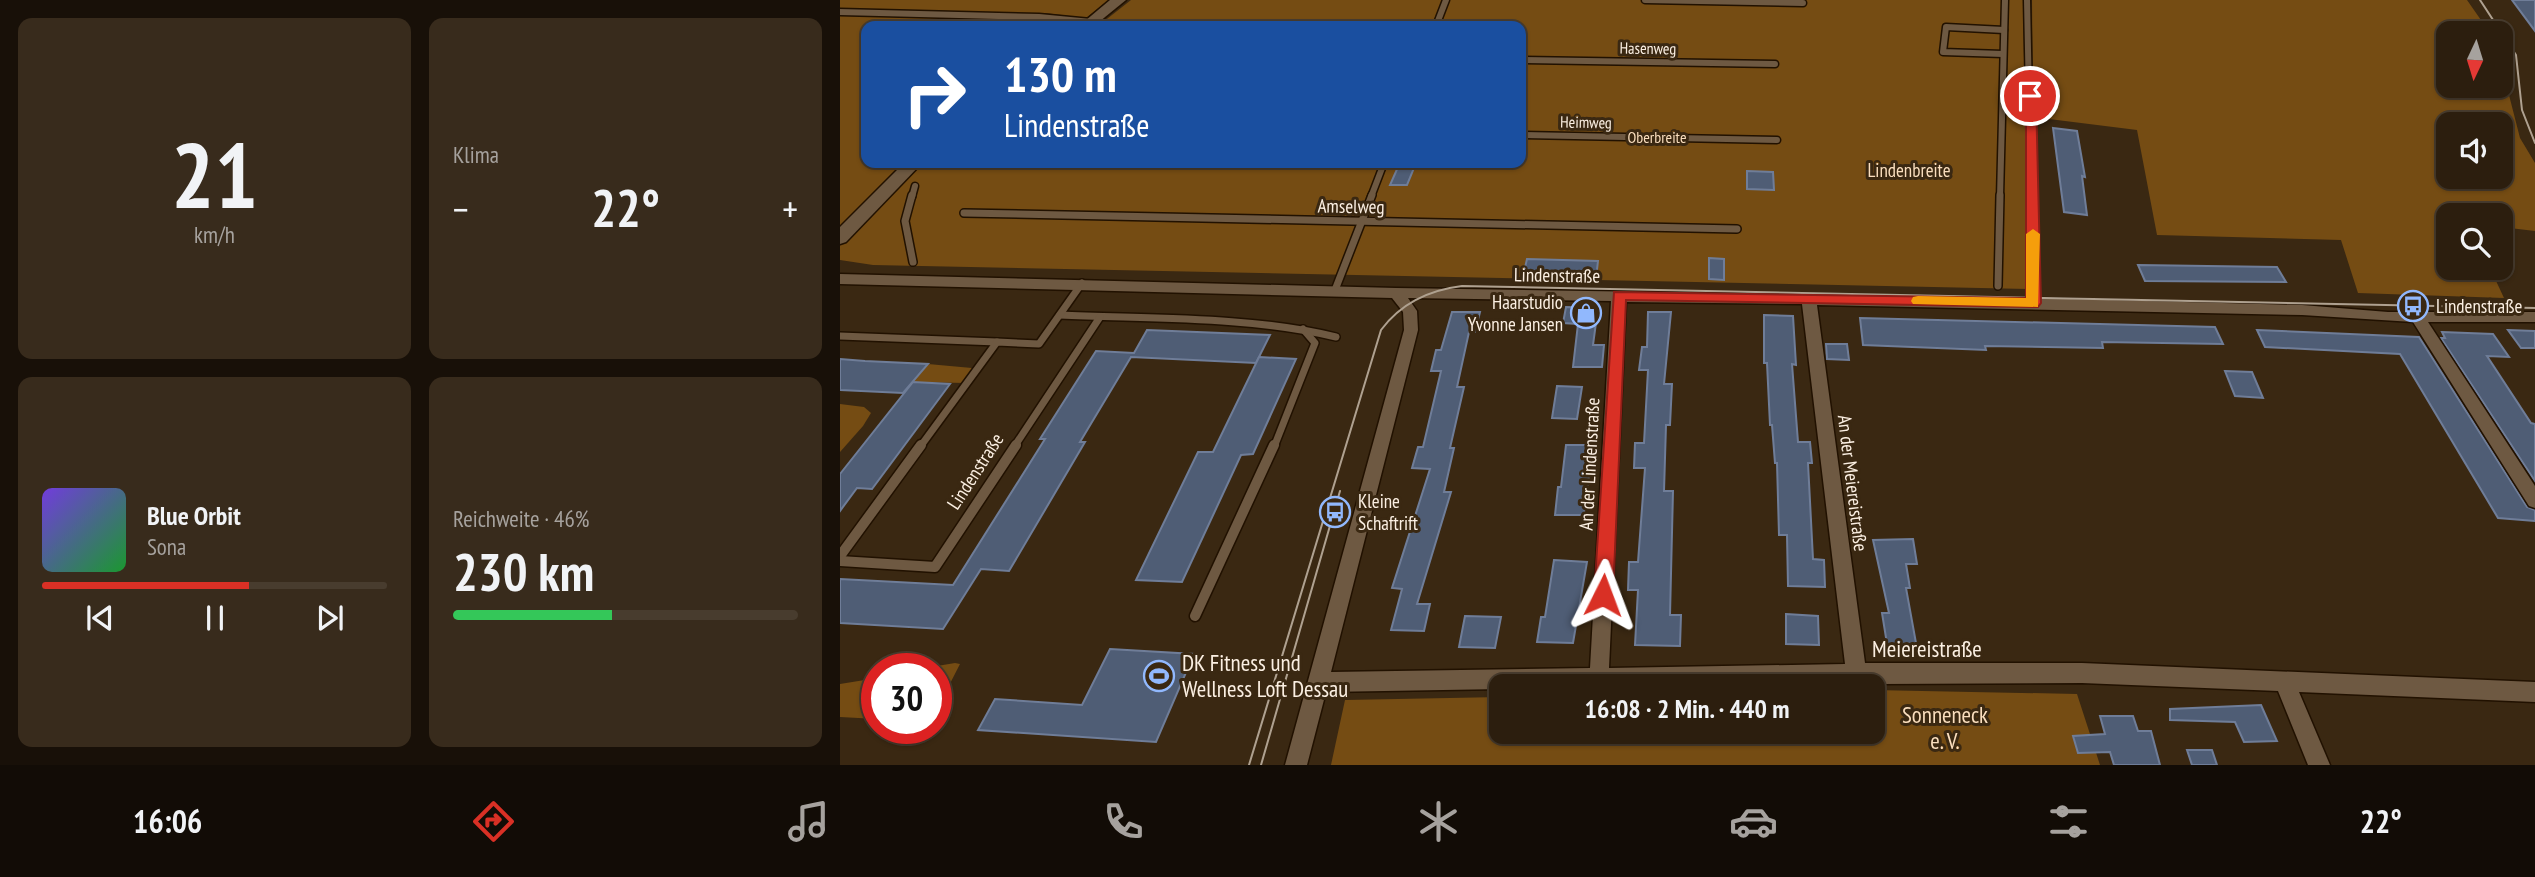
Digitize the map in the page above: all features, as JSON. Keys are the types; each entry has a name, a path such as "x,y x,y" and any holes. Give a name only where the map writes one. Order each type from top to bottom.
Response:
{"street":[{"path":"1092,21 1119,0"},
{"path":"840,239 880,194 909,168"},
{"name":"Lindenstraße","path":"840,279 1396,293 2033,303 2288,310 2417,317 2535,317"},
{"path":"1296,765 1411,330 1410,311 1396,293"},
{"name":"An der Lindenstraße","path":"1599,674 1619,295"},
{"name":"An der Meiereistraße","path":"1809,299 1856,673"},
{"path":"2417,317 2535,501"},
{"name":"Meiereistraße","path":"1792,674 2082,673 2535,692"},
{"name":"Meiereistraße","path":"1319,682 1489,679"},
{"path":"2284,680 2319,765"}],"lane":[{"path":"1438,21 1446,0"},
{"path":"1645,0 1803,3"},
{"path":"1998,286 2005,0"},
{"path":"2027,0 2033,303"},
{"path":"840,12 1039,17 1067,21"},
{"path":"2003,54 1943,51 1946,27 2004,30"},
{"name":"Hasenweg","path":"1526,60 1775,64"},
{"name":"Heimweg","path":"1526,135 1777,140"},
{"path":"1335,290 1382,168"},
{"path":"913,262 905,221 915,186"},
{"name":"Amselweg","path":"964,213 1737,229"},
{"path":"840,336 1039,344 1082,284"},
{"path":"1060,314 1303,329 1336,337"},
{"name":"Lindenstraße","path":"840,558 935,567 1100,317"},
{"path":"1195,615 1262,475 1309,362 1315,343 1303,329"},
{"name":"Lindenstraße","path":"840,558 998,342"}],"green space":[{"name":"Oberbreite","path":"840,0 1109,0 1086,18 1045,13 1036,21 861,21 861,168 1526,168 1526,21 1104,21 1131,0 2023,0 2028,289 873,265 840,260"},
{"path":"2032,0 2467,0 2482,21 2436,21 2436,98 2510,98 2520,138 2535,163 2535,231 2513,228 2513,203 2436,203 2436,280 2496,280 2504,298 2358,293 2341,240 2157,235 2137,130 2033,117"},
{"path":"928,364 972,368 967,383 913,382"},
{"path":"840,404 864,407 871,413 840,452"},
{"path":"952,664 960,664 952,680"},
{"path":"861,681 861,718 840,717 840,684"},
{"name":"Sonneneck e. V.","path":"1885,690 2077,694 2100,765 1331,765 1345,700 1489,697 1489,744 1885,744"}],"building":[{"path":"2512,0 2535,0 2535,31"},
{"path":"2053,128 2077,131 2085,177 2082,176 2087,215 2064,212"},
{"path":"1398,168 1414,168 1407,185 1390,185"},
{"path":"1747,171 1773,172 1774,190 1747,189"},
{"path":"1709,258 1724,259 1724,280 1709,279"},
{"path":"1527,259 1598,261 1596,278 1523,276"},
{"path":"2138,265 2277,267 2286,282 2145,281"},
{"path":"1566,307 1598,308 1593,345 1604,345 1602,367 1573,367 1578,324 1563,323"},
{"path":"1452,312 1480,312 1475,332 1469,332 1457,387 1464,387 1450,448 1454,448 1444,492 1451,492 1417,604 1430,604 1424,631 1391,630 1402,589 1392,588 1430,469 1412,468 1418,447 1423,447 1441,371 1431,371 1436,350 1441,350"},
{"path":"1648,312 1671,312 1664,384 1672,384 1670,425 1666,425 1664,491 1673,491 1670,615 1681,615 1680,646 1635,645 1638,590 1628,590 1629,562 1638,562 1645,468 1634,468 1635,443 1644,443 1648,370 1639,370 1642,347 1647,347"},
{"path":"1764,315 1793,316 1796,365 1792,364 1798,442 1810,442 1812,463 1808,463 1813,559 1824,560 1825,587 1788,586 1787,535 1779,535 1777,463 1770,425 1767,363 1764,363"},
{"path":"1860,318 2215,327 2223,344 2102,342 2103,348 1985,346 1986,350 1863,345"},
{"path":"1147,330 1270,335 1256,363 1131,357 1080,442 1085,442 1009,571 981,569 943,629 840,623 840,579 953,585 1045,439 1040,439 1096,351 1134,353"},
{"path":"2257,330 2419,337 2527,507 2535,510 2535,521 2498,518 2400,354 2265,347"},
{"path":"2508,330 2535,331 2535,348 2521,348"},
{"path":"2442,332 2493,334 2509,357 2487,356 2531,423 2535,424 2535,481 2441,338 2445,338"},
{"path":"1826,344 1847,344 1849,360 1827,359"},
{"path":"1259,357 1296,359 1253,454 1241,455 1182,582 1136,580 1198,452 1213,452"},
{"path":"840,359 928,364 903,393 840,390"},
{"path":"2225,371 2252,372 2263,398 2235,396"},
{"path":"913,382 950,384 872,489 857,488 840,511 840,474"},
{"path":"1557,386 1582,387 1577,419 1552,418"},
{"path":"1566,445 1593,445 1584,515 1555,515"},
{"path":"1913,539 1917,564 1906,564 1910,588 1906,588 1916,643 1887,644 1882,613 1889,613 1873,540"},
{"path":"1554,560 1587,562 1573,643 1537,642 1541,617 1545,617"},
{"path":"1786,614 1818,616 1819,645 1786,644"},
{"path":"1465,616 1501,617 1495,648 1459,647"},
{"path":"1110,649 1194,654 1156,742 978,730 995,699 1082,705"},
{"path":"2261,705 2277,741 2244,742 2235,722 2170,720 2170,709"},
{"path":"2100,716 2133,716 2138,731 2151,731 2160,765 2114,765 2110,752 2078,753 2073,736 2105,734"},
{"path":"2187,750 2212,750 2217,765 2192,765"}],"tram line":[{"path":"2480,0 2516,55 2522,110 2535,143"},
{"path":"1249,765 1381,330 1407,305 1438,291 1462,286 2535,308"},
{"path":"1261,765 1340,491"}],"slow traffic":[{"path":"1918,301 2033,303 2033,234"}],"place":[{"name":"Lindenstraße","path":"2413,306"},
{"name":"Haarstudio Yvonne Jansen","path":"1586,313"},
{"name":"Kleine Schaftrift","path":"1335,512"},
{"name":"DK Fitness und Wellness Loft Dessau","path":"1159,676"}],"route":[{"path":"1603,595 1619,295 2033,303 2030,96"}],"park label":[{"name":"Lindenbreite","path":"1909,170"}]}
